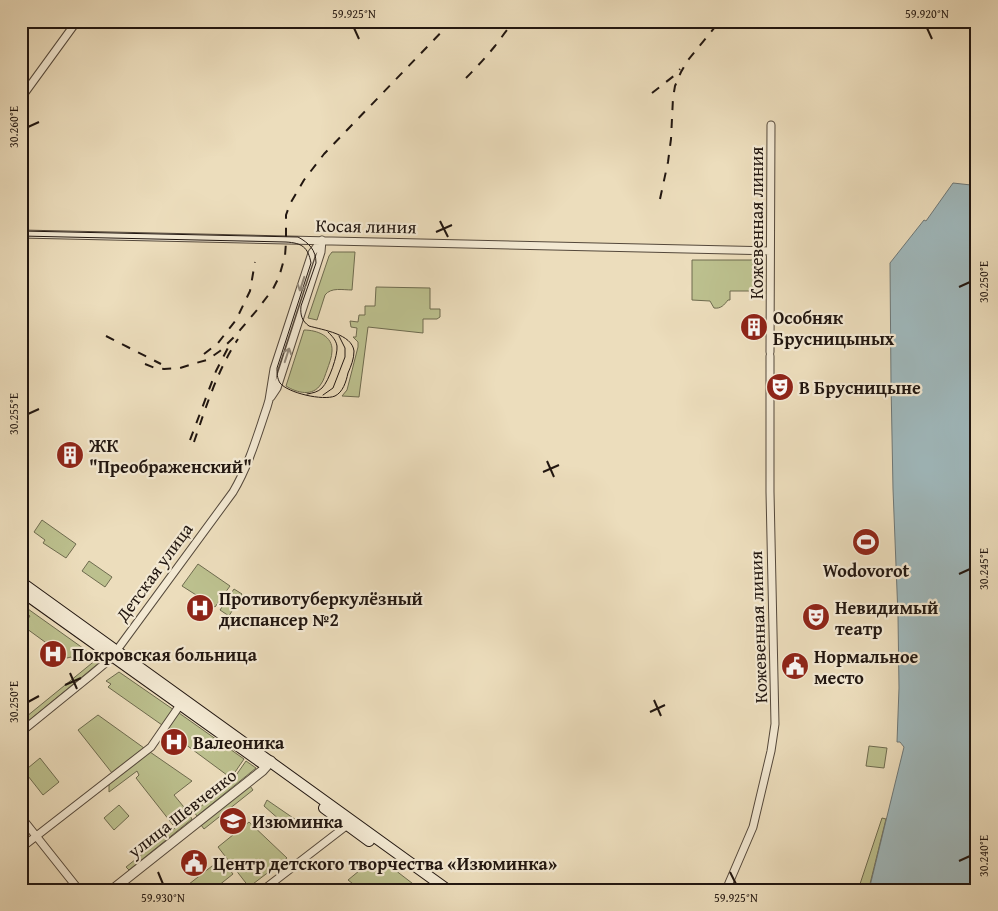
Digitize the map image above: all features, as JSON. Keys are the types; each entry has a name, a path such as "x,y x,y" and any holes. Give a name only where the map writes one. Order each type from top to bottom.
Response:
{"main road":[{"path":"21,582 269,764 448,890"},
{"path":"21,591 115,652 180,705 269,764"},
{"path":"351,823 437,890"}],"street":[{"path":"21,98 77,21"},
{"name":"Кожевенная линия","path":"726,890 753,827 771,751 775,724 770,492 771,125"},
{"name":"Косая линия","path":"21,234 770,251"},
{"name":"Детская улица","path":"21,732 90,676 115,652 233,492 250,460 274,387 274,369 312,253 322,240"},
{"path":"21,848 151,747 180,705"},
{"name":"улица Шевченко","path":"112,890 269,764"},
{"path":"21,817 79,890"},
{"path":"263,890 351,823"}],"green space":[{"path":"332,252 355,252 352,290 328,292 325,295 317,320 308,318 329,256"},
{"path":"692,260 763,260 763,291 730,291 730,300 719,308 714,308 710,301 692,300"},
{"path":"376,287 430,288 430,309 440,309 440,317 437,319 423,319 423,333 368,327 359,397 342,396 347,390 358,347 358,342 353,337 356,337 357,328 351,327 350,321 358,322 359,315 365,315 365,306 375,306"},
{"path":"304,330 314,331 323,335 330,341 332,346 330,360 322,382 318,388 309,392 300,392 286,386"},
{"path":"42,520 76,544 66,558 43,543 45,540 34,532"},
{"path":"89,561 112,577 105,587 82,571"},
{"path":"198,564 230,586 215,607 182,586"},
{"path":"234,589 242,594 229,616 220,610"},
{"path":"21,604 87,651 74,661 71,657 67,658 23,626 30,616 21,610"},
{"path":"97,659 100,662 21,726 21,721"},
{"path":"119,672 174,710 162,725 108,687 111,684 106,681"},
{"path":"179,713 244,759 231,778 166,730"},
{"path":"98,715 144,748 112,773 78,730"},
{"path":"869,746 887,748 884,768 866,766"},
{"path":"150,752 192,781 174,795 188,812 173,825 136,778 139,775 137,771 109,792 109,783"},
{"path":"40,758 59,782 43,795 28,776 28,768"},
{"path":"246,761 256,768 197,816 194,812 232,781"},
{"path":"250,786 253,790 204,829 201,825"},
{"path":"267,800 299,822 290,829 264,806"},
{"path":"119,805 129,816 114,830 104,818"},
{"path":"190,816 192,819 129,870 126,867"},
{"path":"882,818 886,819 869,888 868,890 858,890"},
{"path":"249,822 287,858 249,887 218,847"},
{"path":"221,859 233,874 213,890 185,890 184,888"},
{"path":"382,860 421,890 361,890 348,880 365,866 374,867"}],"water":[{"path":"977,139 977,890 869,890 904,747 900,742 897,742 899,688 898,616 893,489 890,263 924,220 926,221 953,183 971,185"}],"tram line":[{"path":"21,231 298,237 311,247 315,254 316,263 301,306 301,315 309,326 343,337 352,345 353,357 344,386 335,396 314,397 290,390 284,387 278,379 277,368 311,263 306,250 296,243 21,236"},
{"path":"307,394 322,388 332,368 337,346 335,340 328,332"},
{"path":"323,395 333,388 345,357 345,348 339,336"}],"railway":[{"path":"145,364 155,368 180,368 207,360 220,351 235,336 273,289 279,277 285,256 286,215 304,180 324,154 452,21"},
{"path":"466,78 515,21"},
{"path":"660,199 668,162 675,86 688,60 720,21"},
{"path":"652,93 680,69"},
{"path":"204,354 218,343 236,320 250,291 255,262"},
{"path":"106,336 161,364"},
{"path":"194,442 218,376 238,339"},
{"path":"190,440 216,371 229,346"}],"place":[{"name":"Особняк Брусницыных","path":"754,327"},
{"name":"В Брусницыне","path":"780,387"},
{"name":"ЖК \"Преображенский\"","path":"70,455"},
{"name":"Wodovorot","path":"866,542"},
{"name":"Противотуберкулёзный диспансер №2","path":"200,608"},
{"name":"Невидимый театр","path":"816,617"},
{"name":"Покровская больница","path":"53,654"},
{"name":"Нормальное место","path":"795,666"},
{"name":"Валеоника","path":"174,742"},
{"name":"Изюминка","path":"233,821"},
{"name":"Центр детского творчества «Изюминка»","path":"194,863"}]}
